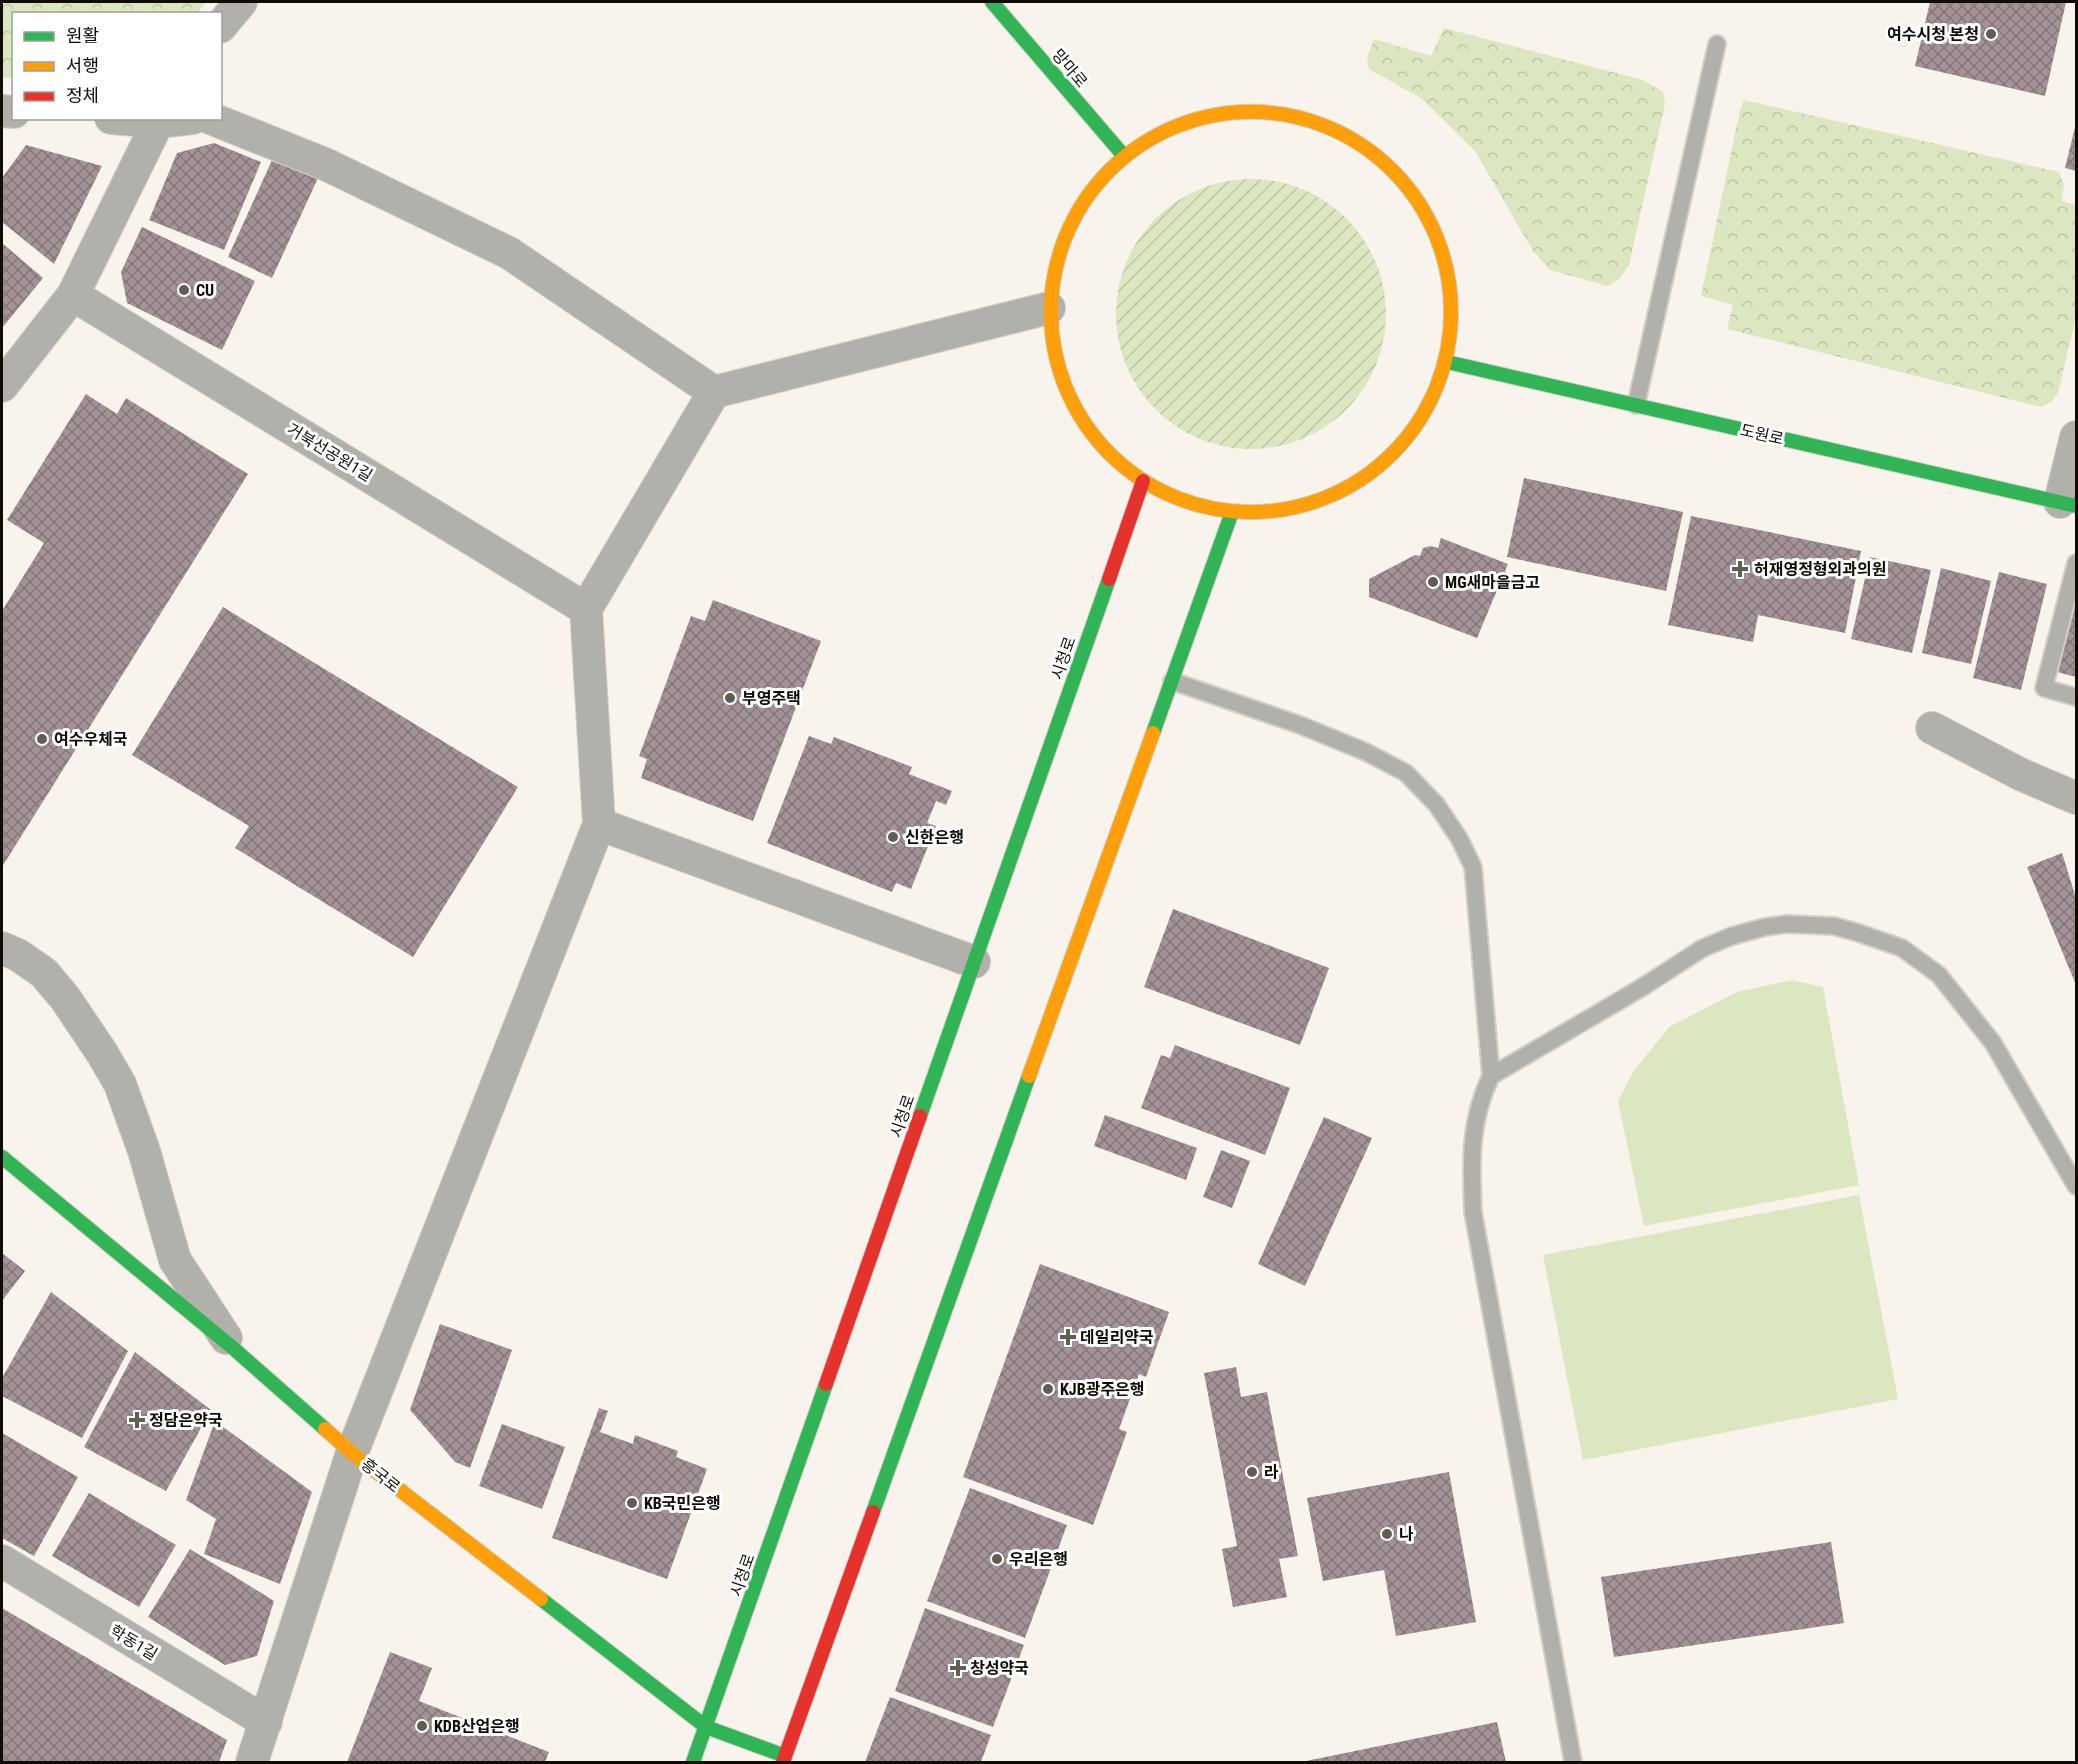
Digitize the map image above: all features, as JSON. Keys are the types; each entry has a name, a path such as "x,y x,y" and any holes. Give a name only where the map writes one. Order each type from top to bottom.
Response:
{"street":[{"path":"222,25 241,2"},
{"name":"망마로","path":"992,2 1124,156"},
{"path":"1247,111 1313,121 1359,142 1398,174 1432,224 1446,262 1453,312 1447,362 1430,406 1403,445 1368,477 1325,499 1279,511 1232,512 1186,502 1143,481 1104,448 1074,407 1056,359 1049,308 1056,259 1072,220 1094,186 1124,156 1182,123 1247,111"},
{"path":"2,386 73,295 159,120"},
{"path":"215,120 325,164 509,253 714,392"},
{"name":"거북선공원1길","path":"73,295 586,609"},
{"path":"252,1762 352,1453 599,824 586,609 714,392 1049,308"},
{"name":"도원로","path":"1447,362 2068,504"},
{"path":"2068,504 2076,438"},
{"name":"시청로","path":"693,1762 1143,481"},
{"path":"784,1759 1232,512"},
{"path":"1932,728 2019,774 2076,798"},
{"path":"599,824 974,962"},
{"path":"2,948 18,955 44,973 72,1007 120,1084 144,1151 175,1260 233,1348"},
{"name":"흥국로","path":"2,1157 233,1348 352,1453 706,1727 784,1759"},
{"name":"학동1길","path":"2,1562 266,1722"}],"lane":[{"path":"1636,405 1717,45"},
{"path":"2076,563 2044,688 2076,697"},
{"path":"1172,681 1300,725 1366,752 1406,773 1436,804 1459,838 1473,867 1491,1076 1481,1097 1475,1120 1471,1168 1473,1212 1573,1762"},
{"path":"1491,1076 1641,988 1703,948 1732,936 1765,927 1787,924 1834,926 1902,948 1939,975 1993,1043 2076,1185"}],"green space":[{"path":"2,2 206,2 199,12 12,12 12,78 2,77"},
{"path":"1444,28 1643,80 1663,92 1665,104 1629,265 1620,278 1608,286 1550,270 1533,251 1475,151 1422,99 1369,69 1367,58 1374,39 1431,56"},
{"path":"1744,100 2059,172 2064,184 2062,201 2076,205 2076,317 2058,393 2051,402 2041,407 1727,329 1733,305 1701,296"},
{"path":"1238,179 1264,179 1303,189 1326,201 1347,218 1364,239 1376,262 1384,288 1386,314 1384,340 1376,366 1364,389 1347,410 1326,427 1290,444 1264,449 1238,449 1212,444 1187,433 1165,419 1146,400 1132,378 1121,353 1116,327 1116,301 1121,275 1132,250 1146,228 1165,209 1187,195 1212,184"},
{"path":"1792,980 1823,987 1859,1185 1644,1226 1618,1101 1633,1072 1669,1027 1737,992"},
{"path":"1859,1195 1898,1399 1583,1460 1543,1255"}],"building":[{"name":"여수시청 본청","path":"1930,2 2066,2 2045,96 1915,66"},
{"path":"2076,123 2076,171 2065,168"},
{"path":"214,143 261,162 224,250 149,220 177,153"},
{"path":"26,145 102,166 54,264 2,222 2,178"},
{"path":"273,158 318,178 272,278 228,257"},
{"path":"142,227 255,281 222,350 127,303 121,272"},
{"path":"2,243 43,278 2,328"},
{"name":"여수우체국","path":"86,394 117,414 126,398 248,474 2,867 2,611 44,543 7,520"},
{"path":"1524,478 1683,512 1666,591 1507,557"},
{"path":"1691,516 1861,551 1845,633 1758,615 1753,642 1668,625"},
{"path":"1441,538 1508,564 1477,638 1369,597 1369,579 1415,555 1420,556 1423,548 1430,546 1438,548"},
{"path":"1870,557 1931,570 1912,653 1851,639"},
{"path":"1941,568 1991,581 1971,664 1922,653"},
{"path":"1999,572 2047,584 2021,690 1973,678"},
{"path":"2076,599 2076,677 2057,672"},
{"name":"부영주택","path":"713,600 821,641 753,821 641,778 647,759 639,756 691,616 705,621"},
{"path":"223,607 518,787 413,957 235,848 249,826 132,755"},
{"path":"809,736 831,744 834,737 912,767 909,774 952,791 946,805 936,801 927,823 936,826 911,889 896,883 892,892 767,843"},
{"path":"2062,853 2076,898 2076,985 2027,867"},
{"path":"1173,909 1329,968 1300,1045 1144,987"},
{"path":"1175,1045 1290,1088 1265,1155 1141,1108 1161,1055 1170,1058"},
{"path":"1105,1115 1197,1148 1186,1180 1094,1146"},
{"path":"1324,1117 1372,1138 1305,1286 1258,1264"},
{"path":"1221,1150 1250,1161 1232,1208 1203,1197"},
{"path":"2,1253 25,1271 2,1301"},
{"path":"1040,1264 1169,1312 1146,1377 1139,1374 1119,1429 1127,1432 1093,1525 963,1477"},
{"path":"51,1292 128,1351 82,1438 2,1396 2,1378"},
{"path":"440,1324 512,1350 470,1468 455,1462 410,1410"},
{"path":"135,1352 211,1410 166,1491 84,1447"},
{"name":"라","path":"1236,1367 1241,1397 1267,1392 1298,1556 1279,1559 1287,1597 1233,1607 1222,1549 1237,1546 1204,1373"},
{"path":"599,1408 608,1411 600,1432 633,1444 635,1435 678,1451 676,1457 707,1469 667,1579 552,1538"},
{"path":"215,1421 312,1492 280,1584 204,1554 216,1519 186,1500"},
{"path":"502,1424 565,1447 542,1509 479,1486"},
{"path":"2,1433 78,1477 34,1556 2,1538"},
{"name":"나","path":"1449,1472 1476,1622 1396,1636 1384,1570 1323,1581 1307,1498"},
{"path":"970,1488 1067,1525 1025,1638 927,1601"},
{"path":"89,1493 176,1545 139,1607 52,1556"},
{"path":"1831,1542 1844,1623 1614,1657 1601,1577"},
{"path":"190,1549 274,1601 257,1656 225,1665 148,1617"},
{"path":"2,1608 227,1740 219,1762 2,1762"},
{"path":"925,1608 1024,1645 993,1727 895,1691"},
{"name":"KDB산업은행","path":"390,1652 432,1668 419,1701 549,1752 545,1762 347,1762"},
{"path":"890,1697 991,1735 981,1762 865,1762"},
{"path":"1497,1722 1506,1762 1306,1762 1306,1761"}],"traffic: fast":[{"path":"992,2 1124,156"},
{"path":"1447,362 2076,506"},
{"path":"1153,733 1232,512"},
{"path":"920,1116 1109,579"},
{"path":"873,1512 1029,1076"},
{"path":"2,1157 233,1348 325,1429"},
{"path":"693,1762 826,1384"},
{"path":"541,1599 706,1727 785,1756"}],"traffic: slow":[{"path":"1251,112 1290,116 1328,127 1362,146 1393,170 1417,201 1436,235 1447,273 1451,312 1447,351 1436,389 1417,423 1393,454 1362,478 1328,497 1290,508 1251,512 1212,508 1174,497 1140,478 1109,454 1085,423 1066,389 1055,351 1051,312 1055,273 1066,235 1085,201 1109,170 1140,146 1174,127 1212,116 1251,112"},
{"path":"1029,1076 1153,733"},
{"path":"325,1429 352,1453 541,1599"}],"traffic: jam":[{"path":"1109,579 1143,481"},
{"path":"826,1384 920,1116"},
{"path":"783,1762 873,1512"}],"place":[{"name":"여수시청 본청","path":"1991,34"},
{"name":"CU","path":"184,290"},
{"name":"허재영정형외과의원","path":"1740,569"},
{"name":"MG새마을금고","path":"1433,582"},
{"name":"부영주택","path":"730,698"},
{"name":"여수우체국","path":"42,739"},
{"name":"신한은행","path":"893,837"},
{"name":"데일리약국","path":"1068,1337"},
{"name":"KJB광주은행","path":"1048,1389"},
{"name":"정담은약국","path":"137,1420"},
{"name":"라","path":"1252,1472"},
{"name":"KB국민은행","path":"632,1503"},
{"name":"나","path":"1387,1534"},
{"name":"우리은행","path":"997,1559"},
{"name":"창성약국","path":"958,1668"},
{"name":"KDB산업은행","path":"422,1726"}]}
